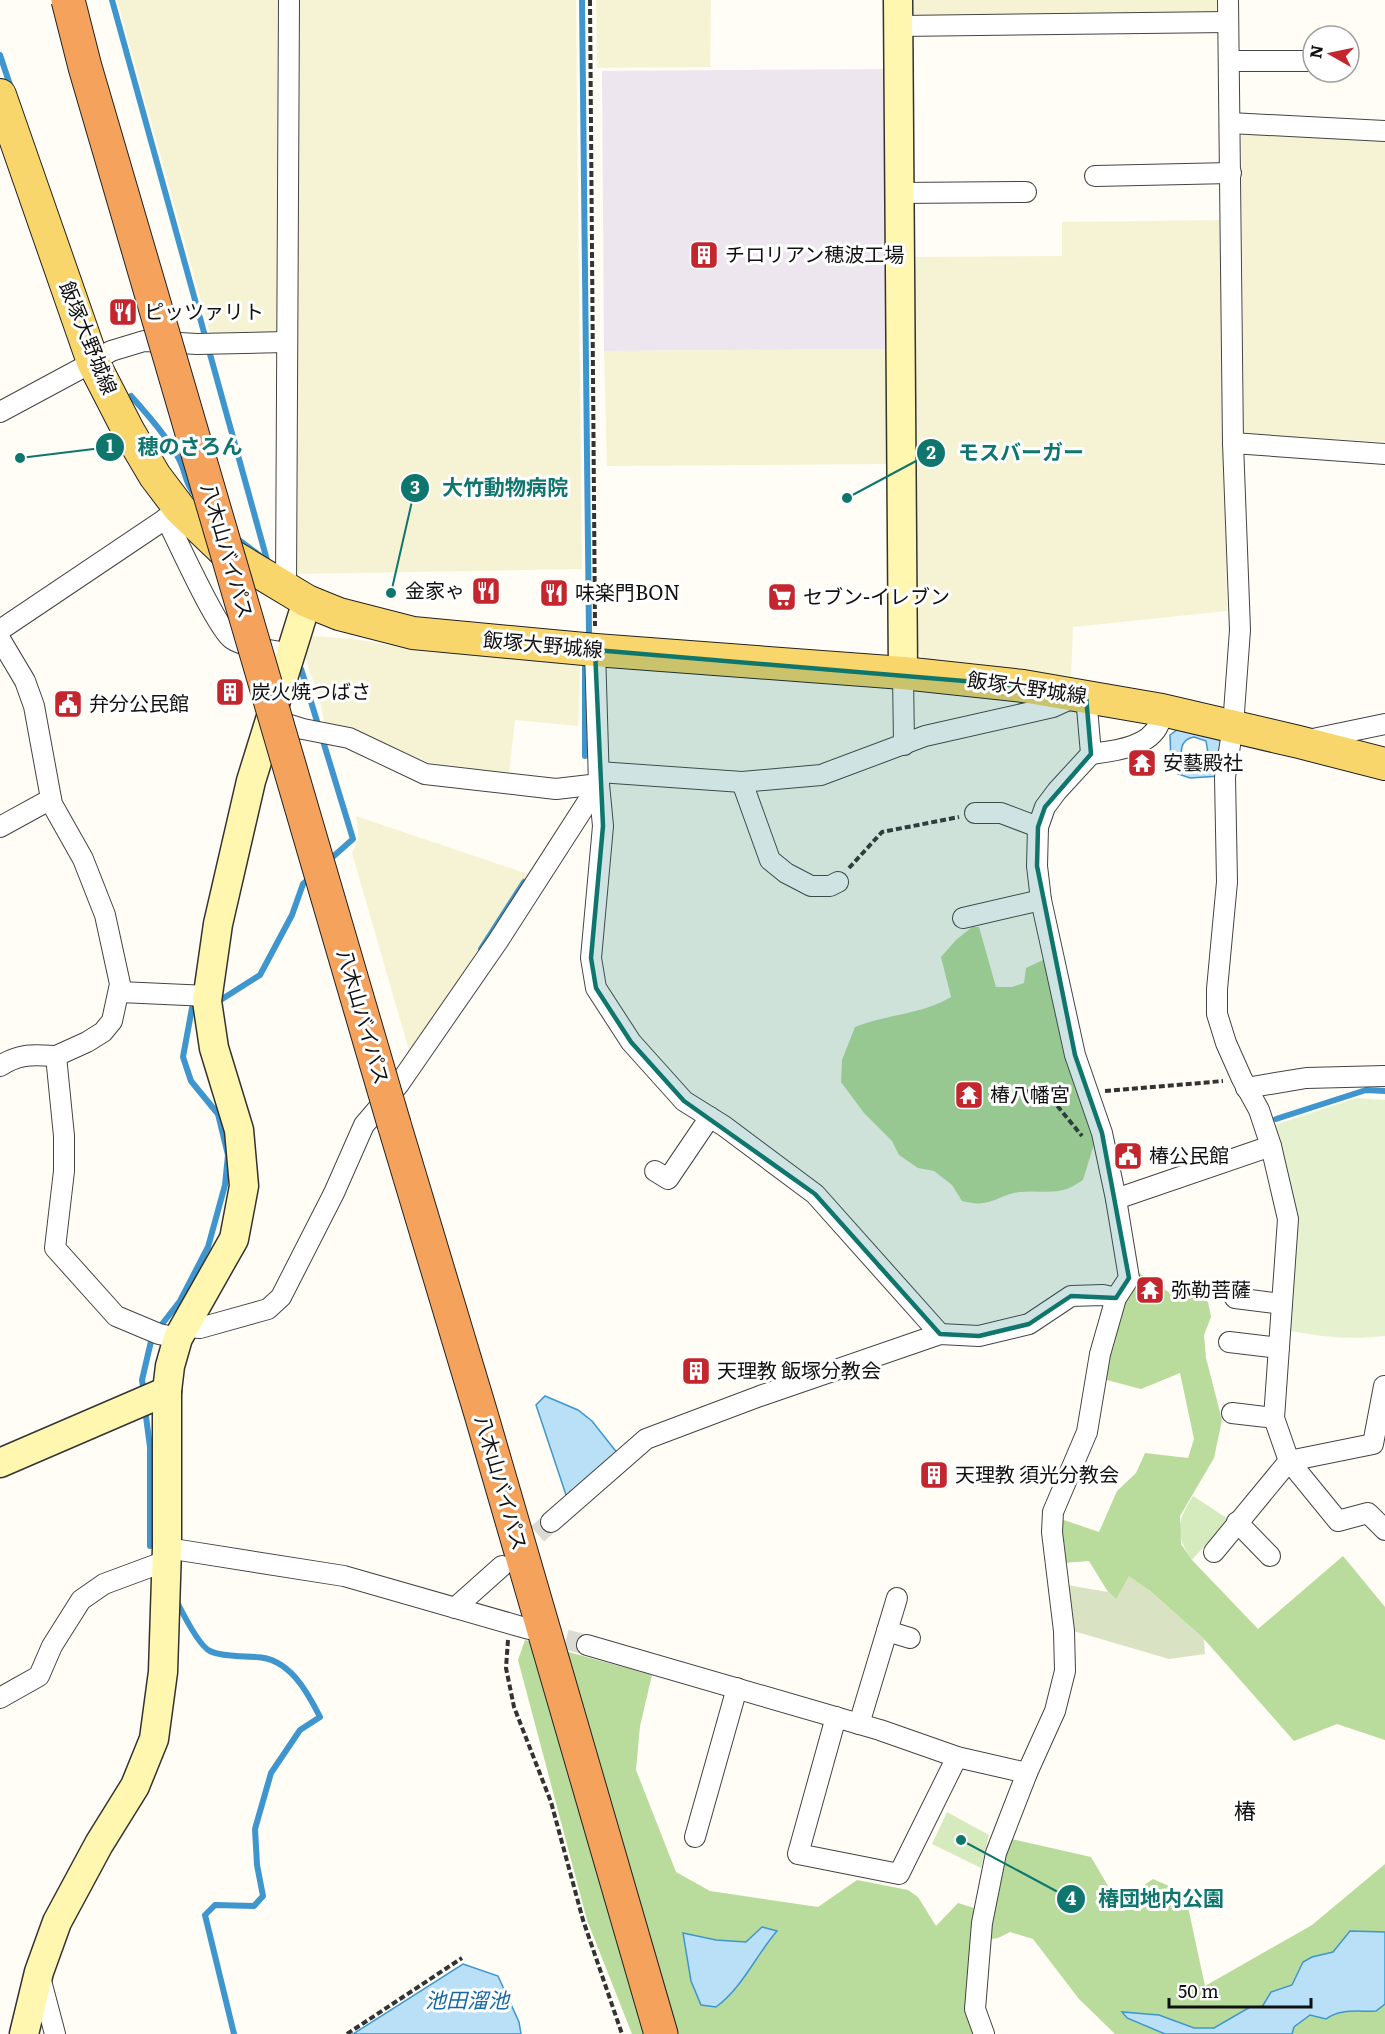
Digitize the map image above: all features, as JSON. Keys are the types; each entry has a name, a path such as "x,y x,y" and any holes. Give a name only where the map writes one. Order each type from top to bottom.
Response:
{"highway":[{"name":"八木山バイパス","path":"68,0 85,67 661,2034"}],"main road":[{"name":"飯塚大野城線","path":"0,95 93,362 173,514 224,551 296,594 339,614 413,633 595,650 903,673 1082,695 1233,726 1385,765"}],"street":[{"path":"24,2034 39,1972 57,1922 99,1844 135,1786 154,1739 163,1672 166,1555 152,1398 170,1366 168,1333 234,1239 244,1186 239,1130 214,1047 208,996 218,924 252,781 290,654 296,594 286,342 289,0"},
{"path":"1228,0 1233,443 1240,630 1233,726 1225,777 1227,882 1216,989 1217,1014 1226,1043 1246,1088 1259,1110 1271,1146 1288,1219 1274,1418 1289,1461 1338,1521 1368,1513 1385,1530"},
{"path":"904,745 899,13 1228,22"},
{"path":"1229,61 1301,61"},
{"path":"1230,123 1385,131"},
{"path":"1095,176 1231,173"},
{"path":"899,193 1026,192"},
{"path":"0,412 111,351 144,341 206,344 286,342"},
{"path":"1233,443 1385,454"},
{"path":"0,630 173,514 216,616 230,638 239,643 290,654"},
{"path":"0,639 25,681 34,706 51,799 61,823 83,859 105,915 117,964 120,992 112,1021 103,1032 87,1042 56,1056 32,1054 13,1058 0,1066"},
{"path":"595,650 599,778 603,826 591,958 596,988 631,1042 684,1101 710,1117 815,1194 940,1334"},
{"path":"270,719 349,738 425,774 556,789 599,778 742,782 821,775 925,736 1053,707 1082,695 1091,754"},
{"path":"984,2034 975,2009 982,1923 996,1853 1027,1773 1055,1711 1065,1671 1064,1631 1052,1532 1053,1512 1087,1432 1100,1354 1116,1298 1129,1278 1102,1133 1082,1092 1076,1055 1041,900 1037,866 1038,827 1045,807 1091,754 1124,750 1148,737 1159,726 1162,710"},
{"path":"1299,742 1385,724"},
{"path":"56,1056 64,1136 64,1171 55,1248 116,1316 168,1333 200,1328 268,1310 281,1297 334,1193 364,1125 399,1084 498,941 599,778"},
{"path":"742,782 770,860 786,873 811,886 830,886 838,882"},
{"path":"0,827 51,799"},
{"path":"975,813 1000,813 1038,827"},
{"path":"963,918 1041,900"},
{"path":"120,992 208,996"},
{"path":"1246,1088 1306,1078 1385,1076"},
{"path":"655,1171 668,1179 710,1117"},
{"path":"1116,1199 1271,1146"},
{"path":"551,1522 646,1439 760,1396 940,1334 979,1336 1029,1324 1071,1296 1103,1295 1116,1298"},
{"path":"1235,1298 1282,1304"},
{"path":"1229,1342 1279,1348"},
{"path":"1214,1552 1289,1461 1374,1444 1384,1386"},
{"path":"0,1463 152,1398"},
{"path":"1232,1413 1274,1418"},
{"path":"1237,1522 1270,1556"},
{"path":"0,1698 39,1676 52,1646 81,1600 104,1584 166,1555 344,1576 520,1627"},
{"path":"454,1608 502,1566"},
{"path":"859,1724 897,1598"},
{"path":"887,1631 910,1638"},
{"path":"587,1645 836,1717 957,1757 1027,1773"},
{"path":"695,1837 737,1688"},
{"path":"836,1717 798,1854 899,1874 957,1757"},
{"path":"39,1972 55,2034"}],"path":[{"path":"590,0 595,650"},
{"path":"838,882 882,832 975,813"},
{"path":"995,1091 1082,1092 1222,1081"},
{"path":"1046,1092 1089,1144"},
{"path":"520,1627 507,1644 506,1668 514,1707 551,1802 583,1920 622,2034"},
{"path":"347,2034 462,1958"}],"highlighted area":[{"path":"595,650 1023,686 1086,696 1091,754 1045,807 1038,827 1037,866 1075,1055 1102,1133 1129,1278 1116,1298 1071,1296 1029,1324 979,1336 940,1334 815,1194 684,1101 631,1042 596,988 591,958 603,826"}],"shaded area":[{"path":"117,0 283,0 280,330 273,336 211,337"},
{"path":"299,0 576,0 582,569 294,574"},
{"path":"596,0 711,0 710,67 597,68"},
{"path":"914,0 1220,0 1221,15 914,17"},
{"path":"886,69 887,349 604,351 602,71"},
{"path":"1241,131 1385,138 1385,442 1244,434"},
{"path":"1222,220 1227,611 1073,627 1071,678 1006,668 926,663 917,650 913,257 1062,256 1062,222"},
{"path":"887,349 888,464 607,466 604,351"},
{"path":"312,636 353,639 417,650 580,665 578,726 515,720 509,774 440,765 421,760 356,730 324,723 321,704 304,654 305,644"},
{"path":"356,816 528,874 410,1054 352,853 359,837"}],"green space":[{"path":"972,927 979,927 996,987 1012,987 1024,983 1026,968 1045,959 1098,1131 1083,1180 1067,1189 1020,1192 980,1203 962,1201 952,1185 934,1171 918,1168 899,1155 892,1141 864,1113 841,1082 842,1060 855,1027 916,1011 951,997 941,957"},
{"path":"1356,1098 1385,1100 1385,1336 1335,1337 1286,1330 1294,1207 1275,1125"},
{"path":"1139,1273 1178,1298 1197,1294 1208,1302 1211,1317 1204,1335 1206,1358 1222,1420 1214,1458 1180,1516 1181,1544 1192,1560 1258,1629 1343,1556 1385,1607 1385,1740 1337,1724 1294,1741 1204,1639 1149,1590 1116,1599 1108,1592 1089,1561 1063,1563 1058,1518 1099,1532 1117,1491 1136,1473 1145,1453 1188,1458 1194,1439 1180,1373 1141,1389 1103,1379 1108,1342"},
{"path":"1193,1496 1228,1519 1192,1560 1182,1543 1180,1528 1181,1520"},
{"path":"1129,1576 1149,1590 1204,1639 1205,1654 1169,1659 1070,1630 1067,1585 1108,1592 1116,1599"},
{"path":"525,1640 652,1675 640,1726 636,1770 676,1872 710,1891 818,1907 857,1880 908,1890 918,1897 936,1926 958,1903 974,1908 978,2034 632,2034 587,1920 518,1660"},
{"path":"947,1812 989,1835 981,1868 932,1844"},
{"path":"1007,1838 1091,1857 1118,1903 1153,1879 1185,1893 1205,1986 1312,1925 1385,1864 1385,2034 1115,2034 1079,1999 1033,1939 1010,1932 998,1938 986,1940"}],"water":[{"path":"1182,726 1222,734 1220,776 1190,778 1178,774 1171,762 1170,735","holes":["1194,737 1206,741 1208,753 1202,761 1193,764 1182,759 1181,751 1184,742"]},
{"path":"545,1396 578,1410 592,1421 618,1454 568,1501 536,1405"},
{"path":"762,1927 777,1931 742,1980 716,2007 701,2005 691,1981 683,1933 716,1940 746,1942"},
{"path":"1350,1931 1385,1932 1385,2004 1376,2011 1343,2012 1326,2019 1310,2015 1294,2027 1292,2034 1165,2034 1127,2018 1122,2012 1159,2015 1194,2028 1214,2028 1250,2007 1262,2007 1271,1992 1292,1985 1303,1962 1312,1957 1333,1952"},
{"name":"池田溜池","path":"463,1964 498,1976 519,2022 521,2034 353,2034"}],"waterway":[{"path":"112,0 267,560"},
{"path":"582,0 589,635"},
{"path":"0,55 11,88"},
{"path":"131,396 158,427 170,445 196,496"},
{"path":"236,538 259,555"},
{"path":"585,666 585,756"},
{"path":"301,669 353,839 327,862"},
{"path":"219,1001 260,975 292,915 303,884 311,877"},
{"path":"481,949 524,882"},
{"path":"144,1393 142,1380 152,1337 180,1301 208,1247 225,1185 228,1155 218,1114 191,1081 183,1057 192,1008"},
{"path":"1276,1119 1366,1090 1385,1091"},
{"path":"145,1409 150,1447 150,1546"},
{"path":"177,1602 206,1648 220,1654 256,1657 278,1663 303,1687 320,1717 300,1730 271,1773 255,1829 257,1865 263,1896 254,1906 215,1905 205,1915 234,2034"}],"tunnel":[{"path":"515,1554 551,1522"},
{"path":"537,1632 587,1645"}],"place":[{"name":"チロリアン穂波工場","path":"704,255"},
{"name":"ピッツァリト","path":"123,312"},
{"name":"穂のさろん","path":"20,458"},
{"name":"モスバーガー","path":"847,498"},
{"name":"金家ゃ","path":"486,591"},
{"name":"大竹動物病院","path":"391,593"},
{"name":"味楽門BON","path":"554,593"},
{"name":"セブン-イレブン","path":"782,597"},
{"name":"炭火焼つばさ","path":"230,692"},
{"name":"弁分公民館","path":"68,704"},
{"name":"安藝殿社","path":"1142,763"},
{"name":"椿八幡宮","path":"969,1095"},
{"name":"椿公民館","path":"1128,1156"},
{"name":"弥勒菩薩","path":"1150,1290"},
{"name":"天理教 飯塚分教会","path":"696,1371"},
{"name":"天理教 須光分教会","path":"934,1475"},
{"name":"椿団地内公園","path":"961,1840"}],"district":[{"name":"椿","path":"1245,1811"}]}
